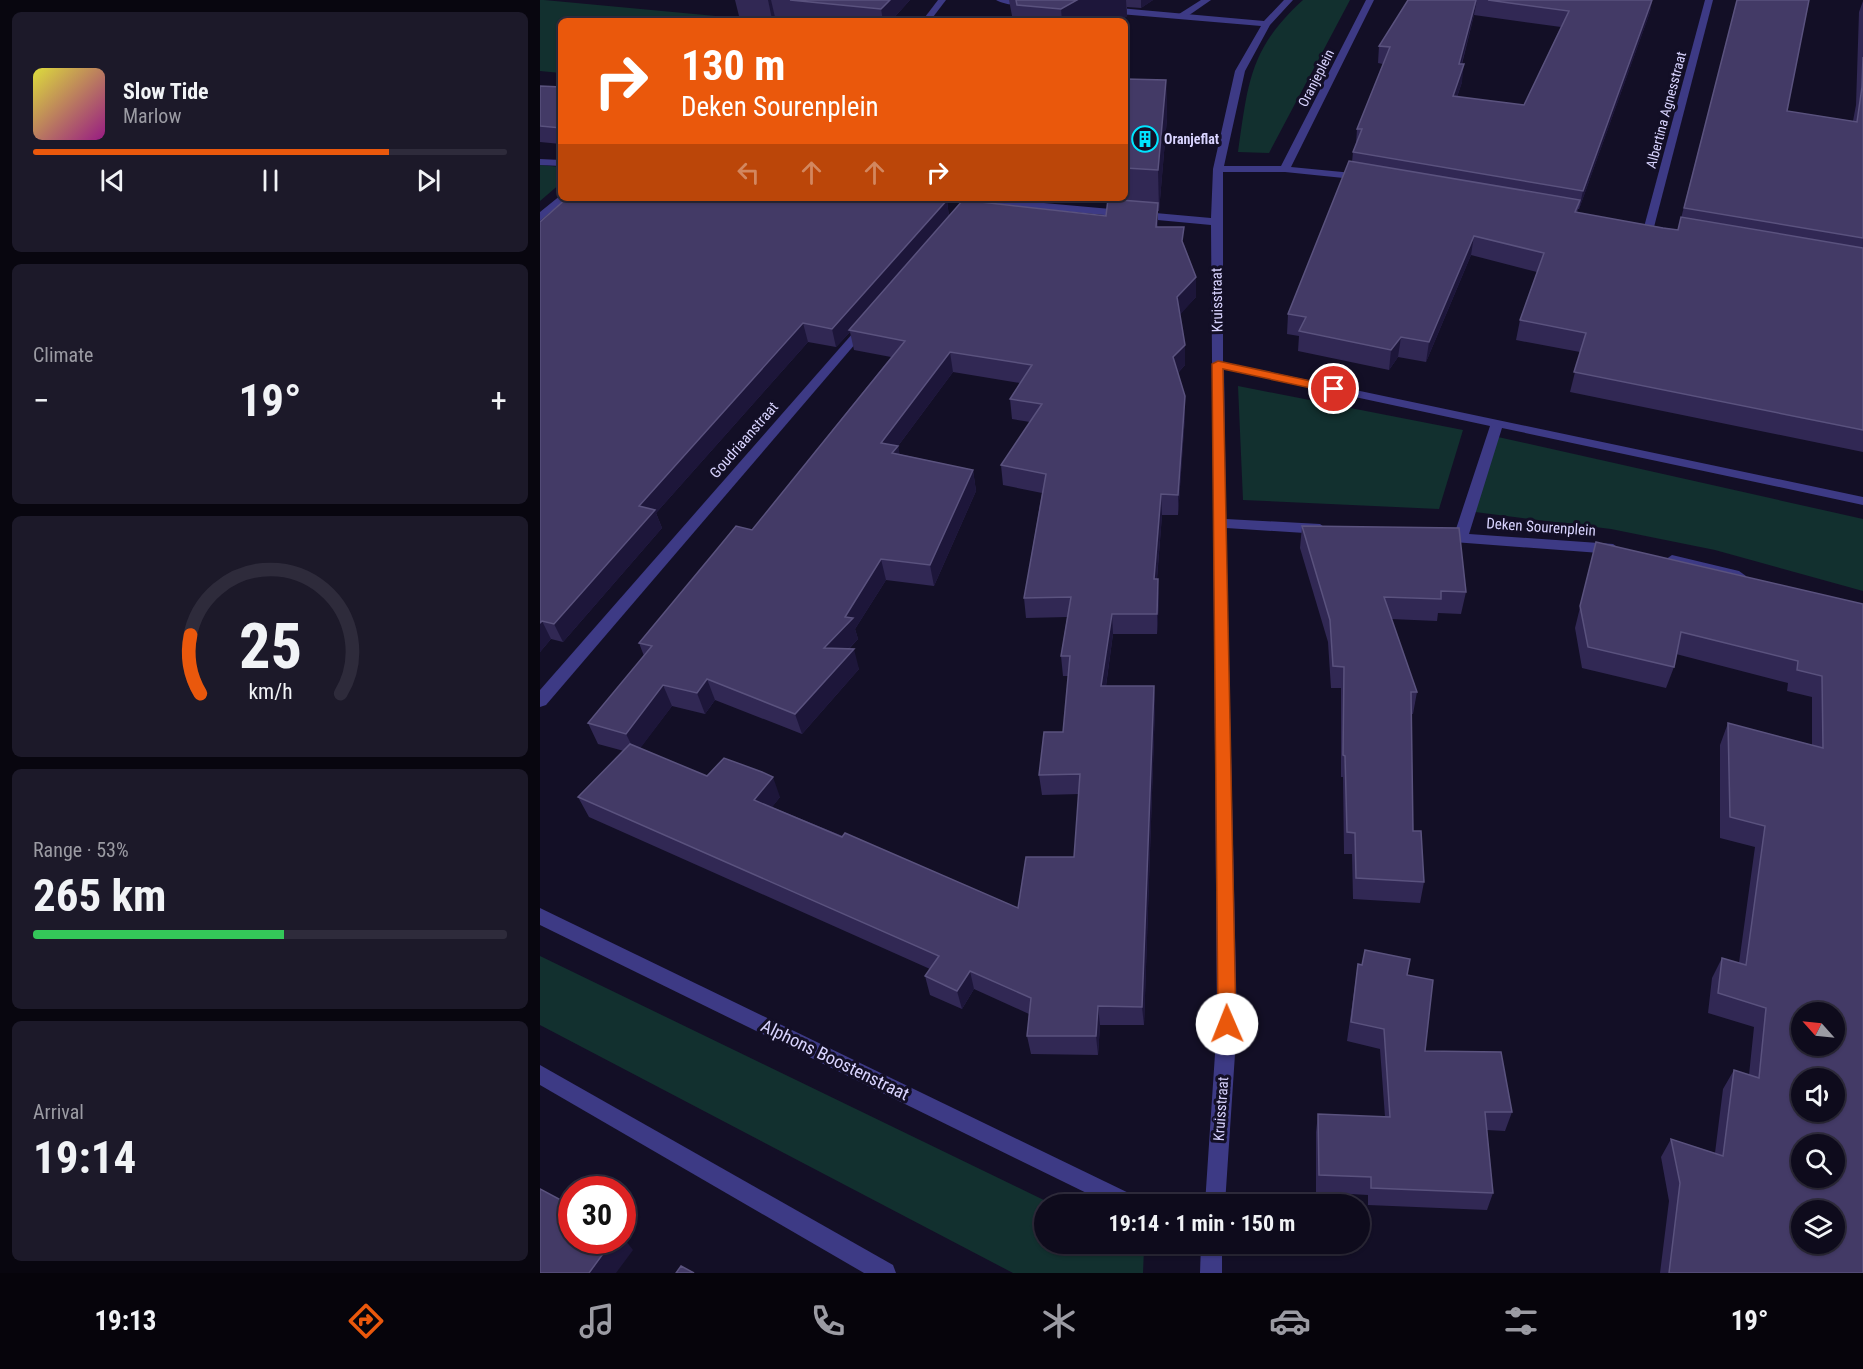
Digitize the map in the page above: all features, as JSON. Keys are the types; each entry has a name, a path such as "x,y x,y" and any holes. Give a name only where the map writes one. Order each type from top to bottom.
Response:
{"street":[{"path":"928,18 942,0"},
{"path":"1000,0 1036,3"},
{"path":"1182,16 1207,0"},
{"path":"962,201 970,204 1216,222 1218,169 1240,71 1266,24 1289,0"},
{"name":"Oranjeplein","path":"1285,169 1370,0"},
{"name":"Albertina Agnesstraat","path":"1637,225 1654,228 1709,0"},
{"path":"1095,9 1266,24"},
{"path":"540,162 558,163"},
{"path":"1218,169 1285,169 1380,180"},
{"path":"540,218 559,201"},
{"name":"Kruisstraat","path":"1216,222 1218,523 1227,1024 1216,1194"},
{"name":"Goudriaanstraat","path":"540,701 873,316"},
{"path":"1218,364 1863,501"},
{"name":"Deken Sourenplein","path":"1461,537 1497,424"},
{"path":"1218,523 1334,530"},
{"name":"Deken Sourenplein","path":"1426,535 1610,548 1632,553"},
{"path":"1655,557 1711,568 1754,581"},
{"name":"Alphons Boostenstraat","path":"540,916 1110,1194"},
{"path":"540,1074 885,1273"},
{"path":"1211,1273 1212,1254"}],"green space":[{"path":"540,0 736,18 558,18 558,73 540,71"},
{"path":"1303,0 1350,0 1269,153 1238,152 1249,87 1261,52 1271,35"},
{"path":"540,165 558,167 558,186 540,201"},
{"path":"1238,386 1463,430 1439,509 1243,500"},
{"path":"1498,437 1863,519 1863,591 1715,550 1611,529 1475,512"},
{"path":"540,956 1034,1195 1034,1254 1144,1254 1143,1273 1013,1273 540,1025"}],"building":[{"path":"790,0 890,0 881,9"},
{"path":"1016,0 1077,0 1061,9 1017,5"},
{"path":"1408,0 1476,0 1459,64 1464,64 1453,96 1524,105 1569,11 1488,0 1652,0 1583,191 1353,152 1362,129 1357,129 1390,47 1379,46"},
{"path":"1737,0 1809,0 1787,111 1857,122 1863,57 1863,238 1684,208"},
{"path":"1128,79 1166,80 1158,170 1128,168"},
{"path":"540,86 558,87 558,128 540,126"},
{"path":"1349,161 1580,200 1575,212 1663,228 1678,230 1681,217 1863,248 1863,430 1574,372 1586,333 1520,320 1544,253 1474,236 1429,342 1401,337 1391,350 1299,331 1306,317 1288,314"},
{"path":"564,201 946,201 832,329 803,323 639,506 655,510 554,624 542,621 540,623 540,222"},
{"path":"962,201 1106,216 1108,201 1158,203 1156,227 1184,227 1182,241 1196,277 1177,297 1185,345 1173,357 1185,396 1178,495 1161,494 1154,579 1158,579 1157,614 1112,614 1101,686 1154,686 1142,1007 1098,1006 1096,1036 1027,1036 1031,998 970,971 957,991 925,976 939,956 578,797 630,744 707,776 724,758 762,772 773,777 754,800 842,837 845,833 1018,908 1026,857 1074,857 1080,774 1039,775 1044,732 1063,732 1070,656 1061,656 1071,597 1024,598 1046,474 1001,465 1042,404 1010,399 1032,365 950,352 881,443 898,446 892,453 973,470 930,565 881,559 845,617 853,618 824,648 854,649 795,714 707,679 697,693 663,685 626,734 588,723 652,646 639,643 736,526 752,530 905,341 849,330"},
{"path":"1302,526 1459,528 1466,592 1441,591 1441,599 1384,597 1417,692 1411,692 1413,831 1421,831 1424,882 1356,878 1355,833 1347,832 1345,756 1343,755 1344,667 1333,666 1330,620"},
{"path":"1596,542 1863,604 1863,1273 1669,1273 1680,1183 1671,1139 1723,1156 1734,1070 1759,1078 1766,1008 1718,993 1722,958 1746,965 1765,826 1730,817 1728,723 1823,748 1822,676 1797,670 1798,661 1681,632 1674,667 1588,647 1580,606"},
{"path":"1365,950 1410,959 1407,975 1433,980 1425,1051 1501,1052 1512,1112 1485,1112 1493,1193 1371,1188 1371,1177 1319,1175 1318,1114 1390,1117 1384,1029 1351,1022 1358,964 1362,965"},
{"path":"540,1189 558,1199 558,1254 603,1254 589,1273 540,1273"},
{"path":"681,1266 694,1273 676,1273"}],"place":[{"name":"Oranjeflat","path":"1145,139"}],"route":[{"path":"1227,1024 1218,523 1218,364 1334,389"}]}
